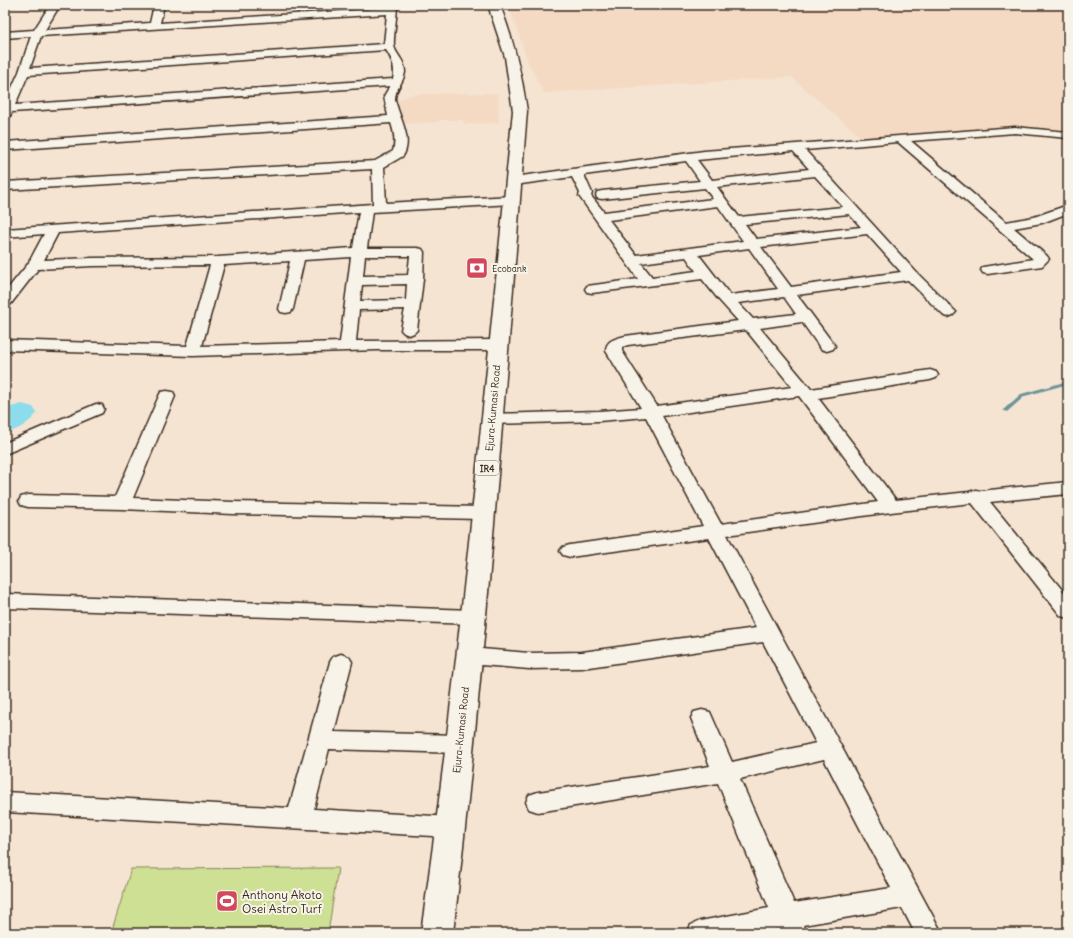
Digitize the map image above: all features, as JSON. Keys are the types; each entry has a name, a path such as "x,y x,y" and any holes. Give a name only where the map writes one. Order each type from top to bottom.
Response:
{"main road":[{"name":"Ejura-Kumasi Road","path":"437,933 473,617 520,111 518,93 505,34 494,5"}],"street":[{"path":"55,5 37,34 24,72 6,113 397,82"},
{"path":"154,26 159,5"},
{"path":"5,35 154,26 392,8 389,48 397,58 400,68 397,82 392,90 390,98 393,119 398,128 402,146 399,153 378,164 5,186"},
{"path":"24,72 389,48"},
{"path":"5,146 393,119"},
{"path":"5,233 380,208 513,191 576,172 690,157 796,147 1015,130 1068,135"},
{"path":"901,138 1042,259 1037,263 988,270"},
{"path":"796,147 911,275 948,312"},
{"path":"690,157 827,346"},
{"path":"378,164 380,208"},
{"path":"576,172 586,193 584,196 648,282"},
{"path":"602,195 819,172"},
{"path":"599,217 722,202"},
{"path":"347,347 366,208"},
{"path":"1004,226 1037,220 1068,209"},
{"path":"736,221 853,210"},
{"path":"5,302 34,265 53,230"},
{"path":"632,260 794,238 871,230"},
{"path":"34,265 92,262 218,261 359,252 417,252 416,279 409,330"},
{"path":"689,252 727,300 749,324 805,392 891,506"},
{"path":"286,309 298,256"},
{"path":"194,351 218,261"},
{"path":"592,289 706,274"},
{"path":"727,300 911,275"},
{"path":"355,281 416,279"},
{"path":"352,306 413,304"},
{"path":"806,317 625,341 614,345 614,350 651,412 929,933"},
{"path":"5,345 194,351 499,345"},
{"path":"492,419 599,416 651,412 930,375"},
{"path":"122,503 166,396"},
{"path":"5,448 96,409"},
{"path":"570,551 891,506 976,496 1068,488"},
{"path":"976,496 1065,601"},
{"path":"28,502 122,503 233,508 482,513"},
{"path":"5,601 473,617"},
{"path":"469,656 528,661 582,660 769,634"},
{"path":"299,818 341,662"},
{"path":"702,718 724,774 789,925"},
{"path":"320,740 459,744"},
{"path":"538,802 724,774 830,749"},
{"path":"5,802 450,827"},
{"path":"700,933 789,925 909,896"}],"shaded area":[{"path":"509,5 1068,5 1068,132 1029,128 976,128 863,139 791,77 544,93 529,65"},
{"path":"498,93 499,123 465,124 463,120 439,120 439,122 403,124 395,108 398,100 415,94"}],"green space":[{"name":"Anthony Akoto Osei Astro Turf","path":"338,868 328,933 111,933 131,869"}],"waterway":[{"path":"1006,410 1023,395 1068,382"},
{"path":"5,424 22,413"}],"place":[{"name":"Ecobank","path":"477,268"},
{"name":"Anthony Akoto Osei Astro Turf","path":"227,901"}]}
